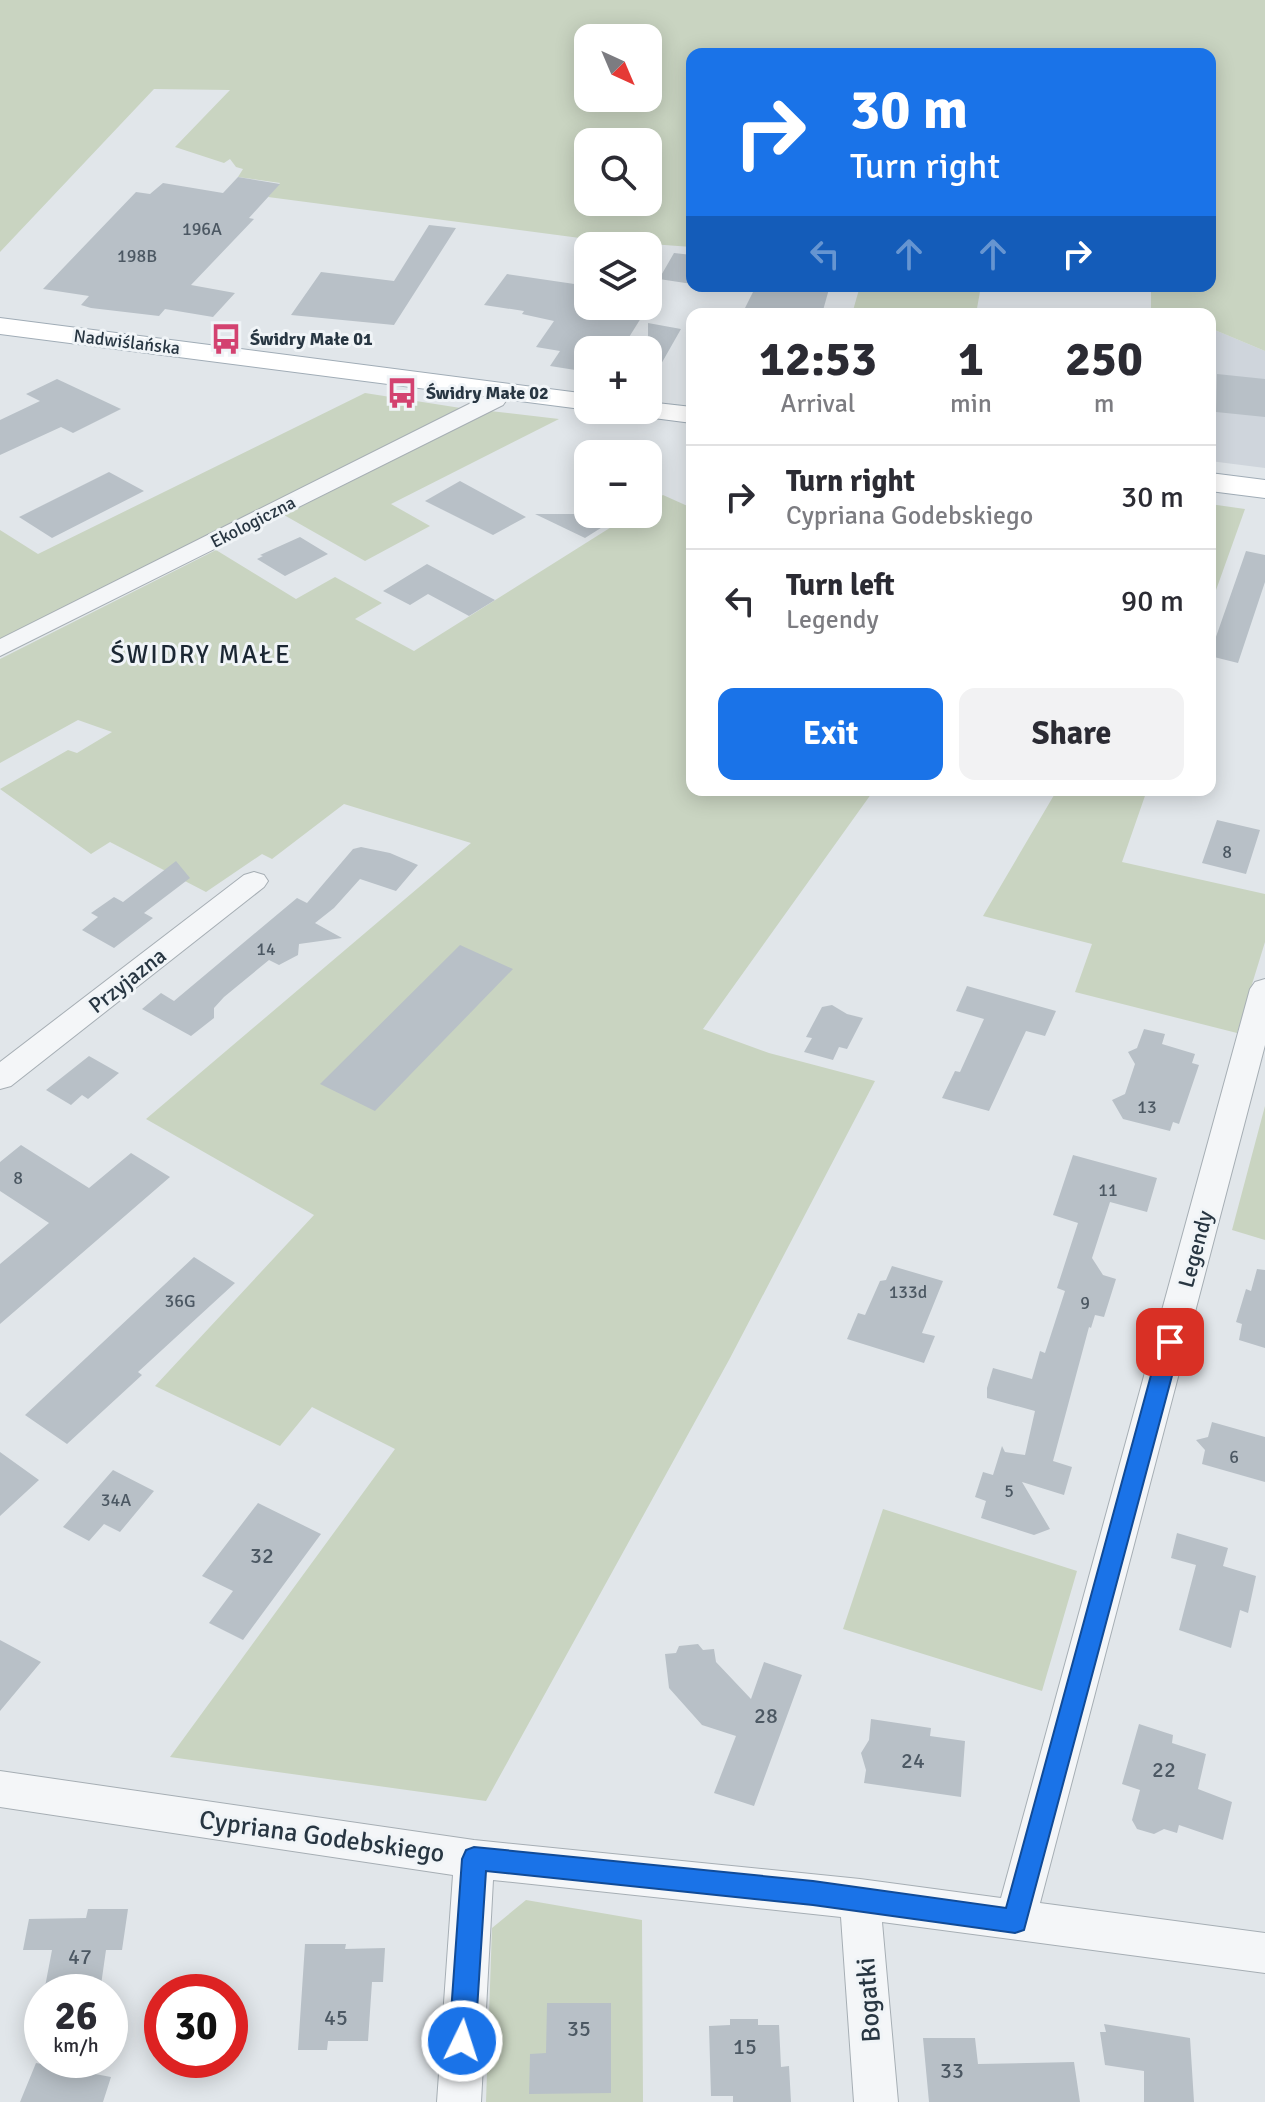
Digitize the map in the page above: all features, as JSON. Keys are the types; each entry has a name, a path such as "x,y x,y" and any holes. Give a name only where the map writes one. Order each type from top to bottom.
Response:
{"main road":[{"name":"Nadwiślańska","path":"0,326 574,400"},
{"path":"662,412 686,414"},
{"path":"1216,483 1265,489"}],"street":[{"name":"Ekologiczna","path":"0,649 480,408 495,400 502,391"},
{"name":"Przyjazna","path":"0,1078 254,881"},
{"name":"Legendy","path":"1015,1921 1264,991"},
{"name":"Cypriana Godebskiego","path":"0,1789 474,1859 860,1899 1265,1953"},
{"path":"459,2102 474,1859"},
{"name":"Bogatki","path":"860,1899 876,2102"}],"shaded area":[{"path":"1216,331 1265,351 1265,468 1216,462"}],"green space":[{"path":"0,0 1265,0 1265,351 1216,331 1216,308 1151,308 1151,292 1216,292 1216,48 686,48 686,247 662,245 662,232 574,232 574,237 268,197 280,183 238,177 243,169 236,167 230,159 224,163 175,147 230,90 154,89 0,252"},
{"path":"858,292 980,292 977,308 854,308"},
{"path":"365,393 467,409 0,642 0,530 38,554"},
{"path":"490,411 559,419 391,504 430,526 365,561 284,515"},
{"path":"663,495 686,505 686,796 870,796 703,1029 769,1053 875,1081 729,1360 486,1801 170,1757 395,1449 312,1407 280,1446 155,1386 314,1215 146,1119 471,843 344,804 272,859 262,854 206,892 110,842 91,854 0,789 68,750 77,753 112,732 78,720 0,763 0,659 216,550 296,599 335,577 382,603 355,619 414,651 610,528 662,528"},
{"path":"1216,505 1245,509 1216,590"},
{"path":"1053,796 1145,796 1122,862 1265,894 1265,942 1237,1033 1075,992 1092,944 983,916"},
{"path":"1265,1106 1265,1240 1232,1230"},
{"path":"883,1509 1077,1571 1042,1691 843,1629"},
{"path":"526,1900 642,1920 643,2102 486,2102 492,1928"}],"building":[{"path":"238,177 280,184 249,218 254,219 191,285 235,293 213,317 165,309 159,316 91,308 81,305 89,296 43,289 136,192 150,194 163,183 223,193"},
{"path":"429,225 456,228 394,325 291,315 321,272 394,281"},
{"path":"674,253 686,254 686,283 662,279"},
{"path":"507,274 574,284 574,320 640,320 630,336 574,336 574,370 550,366 560,351 536,347 554,321 522,314 524,311 484,305"},
{"path":"753,292 828,292 824,308 745,308"},
{"path":"648,323 681,329 662,362 662,336 648,336"},
{"path":"1217,374 1265,379 1265,417 1216,412"},
{"path":"57,379 121,409 73,433 61,427 0,455 0,420 40,401 26,394"},
{"path":"109,472 144,491 52,538 19,517"},
{"path":"460,481 526,517 493,535 425,501"},
{"path":"535,514 574,514 574,528 601,528 585,538"},
{"path":"300,537 328,554 285,576 257,559 263,556 260,555"},
{"path":"1246,551 1265,555 1265,582 1238,663 1216,658 1216,637"},
{"path":"427,564 495,600 469,616 428,594 410,605 383,591"},
{"path":"1217,820 1260,830 1246,874 1202,863"},
{"path":"361,847 390,853 418,865 396,891 360,879 334,908 315,923 342,938 299,944 298,955 279,965 269,960 224,997 214,1008 214,1018 191,1036 142,1009 161,993 174,1001 297,898 307,903 353,849"},
{"path":"176,861 190,878 144,913 153,918 114,948 82,930 98,917 91,913 114,897 123,902"},
{"path":"460,945 513,969 375,1111 320,1084"},
{"path":"967,986 1056,1011 1045,1036 1026,1031 989,1111 942,1098 955,1071 960,1072 984,1019 956,1011"},
{"path":"832,1005 847,1014 863,1018 847,1049 839,1047 833,1060 804,1052 812,1038 806,1037 822,1007"},
{"path":"1144,1029 1165,1034 1162,1044 1195,1054 1192,1063 1199,1065 1179,1124 1173,1122 1170,1131 1123,1119 1112,1100 1125,1094 1135,1064 1128,1052 1137,1048"},
{"path":"89,1056 119,1073 88,1099 82,1095 71,1105 46,1090"},
{"path":"21,1145 89,1188 131,1153 170,1177 0,1324 0,1264 49,1223 0,1191 0,1162"},
{"path":"1073,1155 1157,1178 1147,1212 1110,1202 1092,1258 1103,1275 1116,1279 1104,1317 1095,1315 1089,1327 1053,1461 1072,1467 1064,1495 1022,1482 1050,1529 1034,1535 981,1518 986,1501 975,1497 983,1472 993,1475 1002,1446 1005,1452 1025,1455 1035,1411 987,1398 987,1388 993,1368 1032,1379 1040,1351 1045,1353 1065,1291 1057,1288 1078,1223 1053,1215"},
{"path":"194,1257 235,1283 138,1372 142,1375 67,1444 25,1415"},
{"path":"892,1266 943,1281 922,1333 935,1336 924,1363 847,1339 858,1313 865,1315 880,1281 886,1280"},
{"path":"1257,1269 1265,1270 1265,1348 1239,1340 1242,1324 1236,1322 1246,1289 1251,1291"},
{"path":"1212,1422 1265,1437 1265,1482 1202,1464 1205,1450 1196,1440 1208,1437"},
{"path":"0,1452 39,1480 0,1516"},
{"path":"113,1470 154,1491 120,1532 104,1524 89,1541 63,1527"},
{"path":"258,1503 321,1534 243,1640 209,1623 233,1591 202,1576"},
{"path":"1177,1533 1228,1548 1223,1566 1256,1576 1248,1613 1240,1610 1231,1648 1179,1630 1196,1565 1171,1558"},
{"path":"0,1640 41,1662 0,1711"},
{"path":"698,1644 703,1650 714,1649 716,1662 751,1699 764,1662 802,1675 754,1806 714,1793 736,1736 702,1725 669,1688 665,1654 676,1653 679,1646"},
{"path":"871,1719 931,1728 930,1736 965,1741 961,1797 864,1783 866,1770 861,1753 869,1740"},
{"path":"1139,1724 1173,1735 1172,1743 1206,1754 1198,1789 1232,1802 1223,1840 1179,1825 1177,1833 1164,1829 1154,1834 1137,1829 1132,1820 1140,1790 1122,1784"},
{"path":"88,1909 128,1909 122,1950 106,1950 103,1974 47,1974 52,1950 23,1950 29,1919 86,1918"},
{"path":"305,1944 346,1944 345,1949 385,1948 383,1982 372,1982 368,2041 328,2041 327,2050 298,2050"},
{"path":"547,2003 611,2003 611,2093 529,2094 530,2054 546,2053"},
{"path":"730,2019 758,2019 758,2025 779,2025 781,2067 789,2066 791,2102 733,2102 733,2096 711,2096 709,2026 730,2025"},
{"path":"1104,2024 1190,2038 1194,2102 1144,2102 1144,2071 1105,2065 1100,2032 1106,2032"},
{"path":"923,2038 975,2038 978,2064 1074,2062 1080,2102 929,2102"},
{"path":"30,2078 111,2078 103,2102 20,2102"}],"place":[{"name":"Świdry Małe 01","path":"226,339"},
{"name":"Świdry Małe 02","path":"402,393"}],"district":[{"name":"ŚWIDRY MAŁE","path":"201,654"}],"route":[{"path":"462,2041 474,1859 813,1893 1015,1921 1170,1342"}]}
